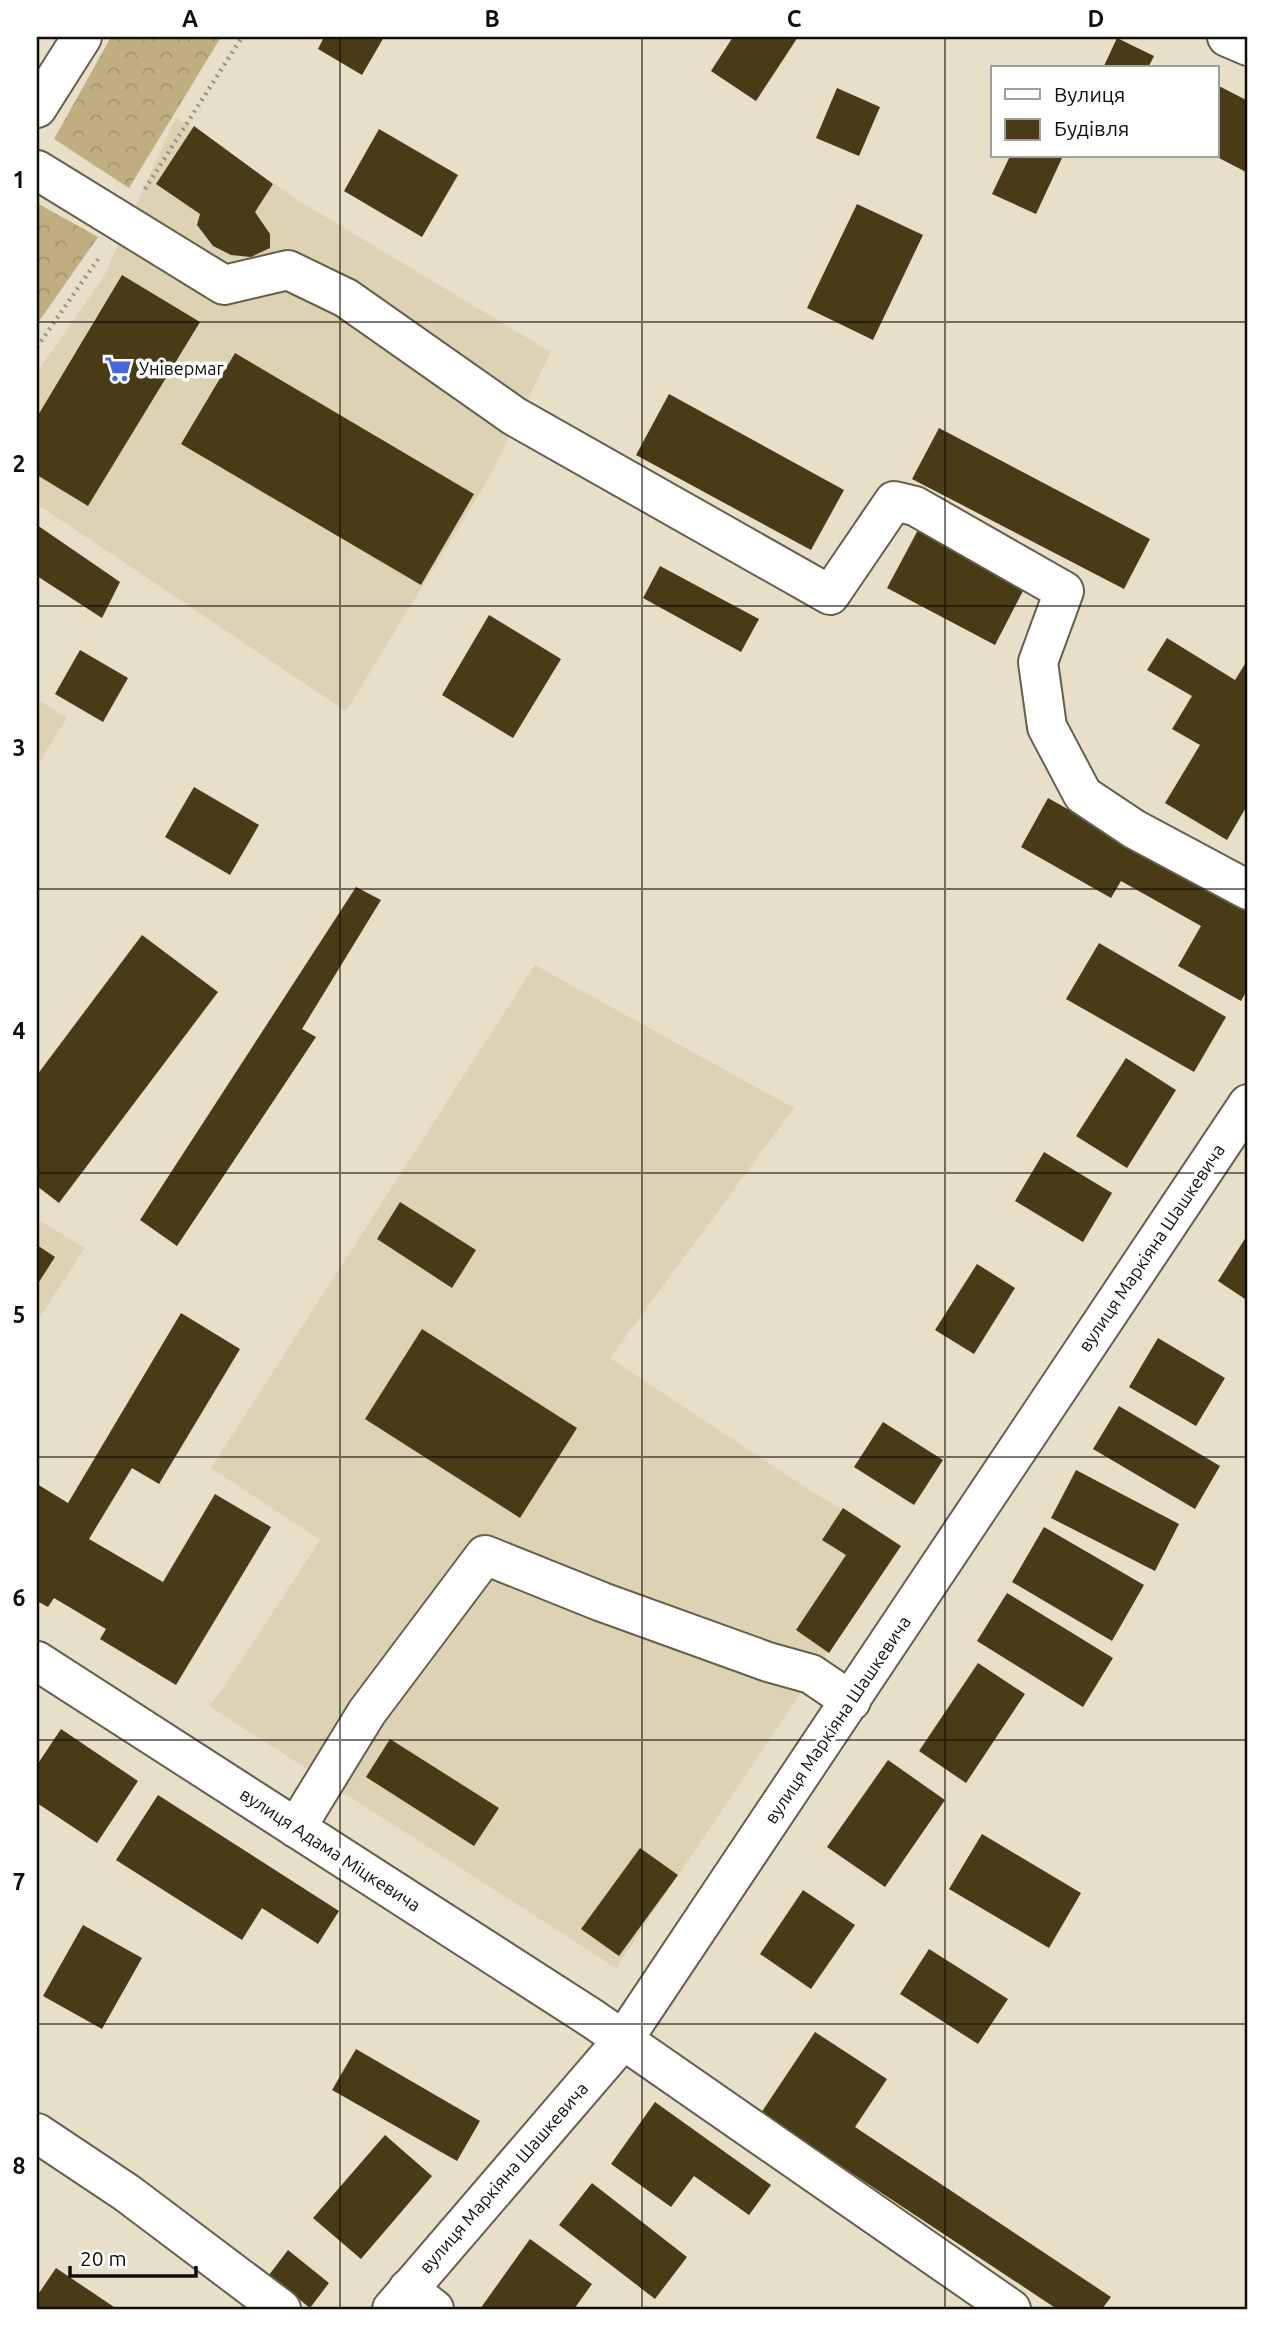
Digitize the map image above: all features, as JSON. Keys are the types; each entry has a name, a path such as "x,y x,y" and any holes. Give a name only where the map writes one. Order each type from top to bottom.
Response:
{"street":[{"path":"37,108 82,37"},
{"path":"1227,37 1248,46"},
{"path":"37,170 224,285 288,270 346,298 514,416 830,595 894,501 915,506 1033,572 1064,591 1038,662 1047,727 1083,795 1134,829 1248,890"},
{"name":"вулиця Маркіяна Шашкевича","path":"411,2303 623,2040 1248,1104"},
{"path":"296,1828 367,1712 485,1555 615,1607 768,1662 811,1674 851,1701"},
{"name":"вулиця Адама Міцкевича","path":"37,1661 623,2040 1011,2309"},
{"path":"37,2133 127,2193 281,2309"}],"shaded area":[{"path":"176,117 301,202 551,352 489,478 346,711 41,507 37,513 37,372 103,278"},
{"path":"37,699 67,718 37,766"},
{"path":"535,965 794,1108 610,1358 808,1489 900,1545 616,1968 209,1706 320,1540 211,1468"},
{"path":"37,1219 85,1248 37,1321"}],"green space":[{"path":"111,37 221,37 129,188 54,139"},
{"path":"37,203 98,237 37,324"}],"building":[{"path":"324,37 384,37 362,75 318,49"},
{"path":"733,37 798,37 756,101 711,71"},
{"path":"1117,38 1154,56 1149,66 1104,66"},
{"path":"1218,86 1248,101 1248,173 1218,158"},
{"path":"837,88 880,107 859,156 816,138"},
{"path":"194,126 273,184 255,212 270,234 270,248 251,257 231,255 213,246 197,225 200,214 156,184"},
{"path":"379,129 458,175 422,237 344,191"},
{"path":"1009,158 1062,158 1036,214 992,194"},
{"path":"857,204 923,235 873,340 807,308"},
{"name":"Універмаг","path":"122,275 200,322 88,506 37,475 37,417"},
{"path":"235,353 474,494 421,585 181,444"},
{"path":"669,394 844,490 811,550 636,455"},
{"path":"939,428 1150,539 1124,589 912,479"},
{"path":"37,525 120,582 102,618 37,576"},
{"path":"918,530 1025,587 995,645 887,588"},
{"path":"660,566 759,619 741,652 643,598"},
{"path":"489,615 561,659 513,738 442,695"},
{"path":"1167,638 1235,680 1245,664 1248,666 1248,804 1227,840 1165,803 1200,745 1172,729 1192,696 1147,670"},
{"path":"80,650 128,678 103,722 55,694"},
{"path":"194,787 259,825 230,875 165,837"},
{"path":"1048,798 1248,911 1248,988 1241,1001 1178,966 1201,926 1121,881 1111,898 1021,847"},
{"path":"356,887 381,900 302,1029 316,1037 177,1246 140,1220"},
{"path":"142,935 218,992 59,1203 37,1186 37,1075"},
{"path":"1099,943 1226,1017 1194,1072 1066,999"},
{"path":"1126,1058 1176,1090 1127,1168 1076,1136"},
{"path":"1044,1152 1112,1193 1083,1242 1015,1201"},
{"path":"400,1202 476,1250 452,1288 377,1239"},
{"path":"1248,1234 1248,1301 1218,1281"},
{"path":"37,1245 55,1257 37,1285"},
{"path":"977,1264 1015,1288 974,1354 935,1330"},
{"path":"181,1313 240,1349 159,1484 132,1468 89,1539 163,1582 215,1494 271,1527 176,1685 100,1639 106,1629 54,1598 48,1607 37,1601 37,1484 68,1503"},
{"path":"422,1329 577,1428 520,1518 365,1419"},
{"path":"1158,1338 1225,1378 1196,1426 1129,1387"},
{"path":"1119,1406 1220,1466 1195,1509 1093,1449"},
{"path":"883,1422 943,1460 914,1505 854,1467"},
{"path":"1076,1470 1179,1524 1155,1571 1051,1518"},
{"path":"843,1508 901,1546 829,1653 796,1630 846,1555 822,1540"},
{"path":"1044,1527 1144,1585 1112,1641 1012,1582"},
{"path":"1007,1593 1113,1658 1083,1707 977,1641"},
{"path":"978,1663 1025,1694 966,1783 919,1751"},
{"path":"61,1729 138,1781 97,1843 37,1803 37,1765"},
{"path":"390,1739 499,1808 474,1846 366,1777"},
{"path":"888,1760 945,1800 885,1887 827,1847"},
{"path":"158,1795 339,1911 318,1944 262,1908 242,1940 116,1860"},
{"path":"982,1834 1081,1893 1049,1948 949,1889"},
{"path":"640,1848 678,1875 619,1956 581,1929"},
{"path":"803,1890 855,1925 811,1989 760,1954"},
{"path":"83,1925 142,1958 102,2029 43,1996"},
{"path":"929,1949 1008,1999 978,2044 900,1994"},
{"path":"815,2032 887,2079 855,2127 1111,2297 1102,2309 1057,2309 761,2113"},
{"path":"356,2049 480,2121 457,2161 332,2090"},
{"path":"655,2102 771,2185 749,2215 694,2176 671,2207 611,2164"},
{"path":"385,2135 432,2176 361,2259 313,2218"},
{"path":"592,2183 687,2257 655,2299 559,2225"},
{"path":"530,2239 592,2284 574,2309 480,2309"},
{"path":"288,2250 329,2283 310,2308 269,2275"},
{"path":"56,2268 117,2309 37,2309 37,2296"}],"place":[{"name":"Універмаг","path":"118,369"}]}
